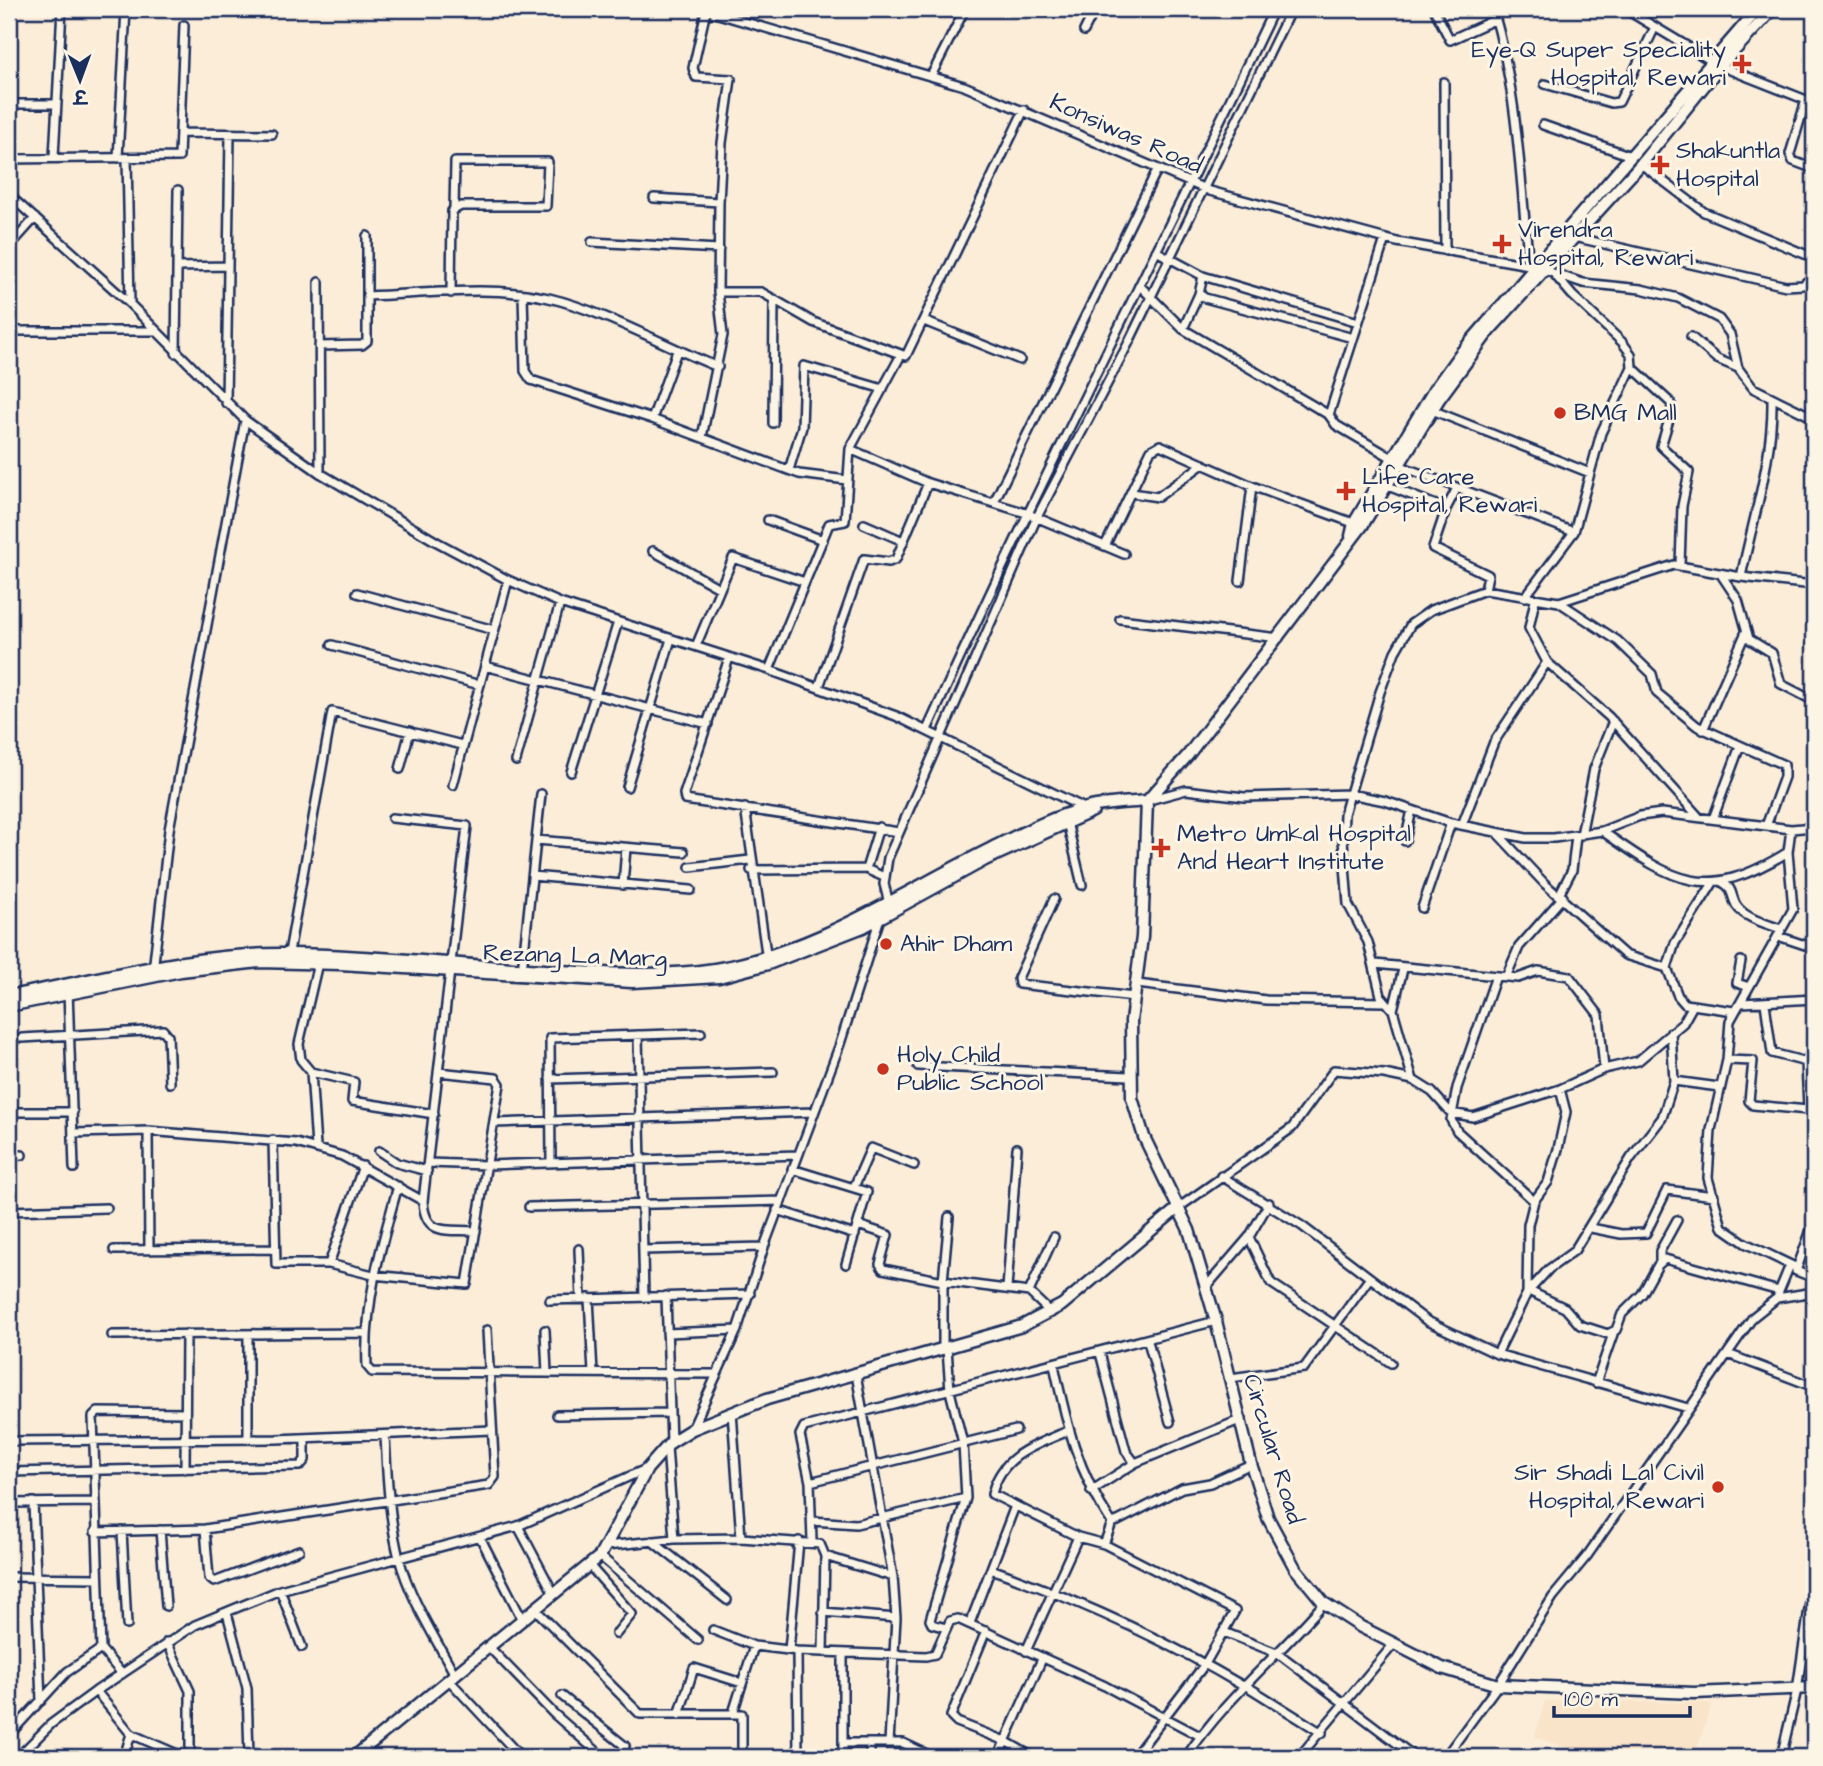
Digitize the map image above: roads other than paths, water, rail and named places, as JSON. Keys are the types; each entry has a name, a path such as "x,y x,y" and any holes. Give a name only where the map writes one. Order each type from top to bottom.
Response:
{"main road":[{"path":"1147,801 1188,755 1279,638 1351,537 1432,410 1536,266 1574,237 1641,164 1758,9"},
{"path":"1358,524 1388,486 1397,462 1434,390 1460,354 1631,156 1716,63 1773,9"},
{"name":"Rezang La Marg","path":"767,959 890,907 1026,831 1084,808 1147,801"},
{"name":"Circular Road","path":"1147,801 1142,937 1134,997 1129,1076 1132,1098 1144,1137 1189,1230 1242,1419 1251,1464 1268,1518 1282,1547 1324,1603 1393,1645 1442,1668 1498,1685 1693,1693 1814,1688"},
{"name":"Rezang La Marg","path":"950,874 1107,805"},
{"name":"Rezang La Marg","path":"9,1006 153,972 288,958 670,982 719,977 863,927 890,907"},
{"name":"Rezang La Marg","path":"288,958 318,963 452,967"},
{"name":"Rezang La Marg","path":"9,996 68,990"},
{"path":"354,1757 600,1556 647,1469 669,1444 692,1429 732,1412 1022,1326 1051,1313 1178,1208"}],"street":[{"path":"54,157 62,9"},
{"path":"118,158 126,9"},
{"path":"931,76 965,9"},
{"path":"1084,31 1095,9"},
{"path":"928,730 1027,513 1274,9"},
{"path":"890,907 884,877 899,832 1037,517 1151,297 1291,9"},
{"path":"1434,9 1450,40 1496,19"},
{"path":"1493,9 1506,50 1536,266"},
{"path":"1625,9 1716,63 1810,101 1790,153 1793,160 1814,169"},
{"path":"702,438 723,335 718,292 719,202 722,143 731,79 696,77 693,68 704,10"},
{"name":"Konsiwas Road","path":"704,10 931,76 1024,110 1203,188 1385,239 1536,266 1555,275"},
{"path":"9,159 179,157 184,25"},
{"path":"1545,84 1611,103 1619,102 1655,27"},
{"path":"1444,82 1445,251"},
{"path":"9,104 55,104"},
{"path":"718,292 755,291 813,322 901,355 908,354 1024,110"},
{"path":"1543,125 1631,156"},
{"path":"182,133 272,134"},
{"path":"226,403 230,134"},
{"path":"127,158 130,304"},
{"path":"451,293 449,224 454,208 455,162 548,162 546,206 454,208"},
{"path":"1641,164 1704,212 1814,258"},
{"path":"994,502 1157,170"},
{"path":"176,354 178,190"},
{"path":"9,194 130,304 176,354 245,419 320,473 437,542 508,580 560,603 819,687 928,730 1084,808"},
{"path":"654,198 719,202"},
{"path":"9,247 35,218"},
{"path":"319,346 365,344 368,236"},
{"path":"1574,237 1786,286 1803,285 1814,276"},
{"path":"1329,415 1385,239"},
{"path":"592,243 719,249"},
{"path":"1156,251 1203,276 1358,322"},
{"path":"177,267 228,266"},
{"path":"1525,597 1574,532 1601,433 1632,367 1631,354 1622,342 1572,295 1555,275"},
{"path":"1555,275 1583,283 1665,294 1698,306 1718,319 1726,328 1738,368 1753,388 1772,400 1811,417 1814,404"},
{"path":"1183,329 1199,294 1203,276"},
{"path":"319,282 320,473"},
{"path":"1139,285 1183,329 1329,415 1336,425 1397,462 1457,488 1574,532"},
{"path":"523,294 527,377 652,419 789,470 811,477 847,480"},
{"path":"368,296 523,294 569,304 718,367"},
{"path":"1199,294 1353,338"},
{"path":"773,423 774,299"},
{"path":"924,321 1020,360"},
{"path":"9,331 154,331"},
{"path":"1691,337 1717,359 1738,368"},
{"path":"652,419 677,351"},
{"path":"769,670 831,522 845,521 850,449 901,355"},
{"path":"789,470 802,427 804,366 883,389"},
{"path":"1632,367 1671,403 1672,410 1661,446 1689,472 1682,506 1680,565"},
{"path":"1741,577 1761,484 1769,460 1773,436 1772,400"},
{"path":"1432,410 1590,472"},
{"path":"153,972 169,830 245,419"},
{"path":"1105,546 1156,446 1252,486 1358,524"},
{"path":"850,449 928,483 1027,513 1124,554"},
{"path":"1132,493 1158,497 1203,464"},
{"path":"819,687 864,559 893,561 928,483"},
{"path":"1240,581 1252,486"},
{"path":"1388,486 1446,509"},
{"path":"1457,488 1446,509 1433,548 1488,575 1485,590"},
{"path":"768,520 823,540"},
{"path":"864,524 904,541"},
{"path":"653,551 719,588"},
{"path":"695,646 719,588 735,558 805,582"},
{"path":"1413,1080 1393,1010 1379,991 1375,964 1361,927 1348,904 1344,814 1380,692 1411,624 1431,610 1485,590 1559,602 1656,568 1680,565 1741,577 1814,585"},
{"path":"1720,573 1738,600 1746,632 1753,643 1772,653 1781,684 1814,701"},
{"path":"453,785 508,580"},
{"path":"357,593 494,630"},
{"path":"1535,600 1529,628 1547,662 1613,721 1698,816"},
{"path":"1559,602 1618,641 1652,674 1657,693 1703,730 1786,768 1766,827"},
{"path":"516,761 560,603"},
{"path":"1120,619 1279,638"},
{"path":"571,772 618,622"},
{"path":"1703,730 1746,632"},
{"path":"627,787 671,639"},
{"path":"332,645 480,685"},
{"path":"729,657 684,798 689,802 879,827 899,832"},
{"path":"1462,825 1494,742 1547,662"},
{"path":"485,666 708,724"},
{"path":"288,958 329,715 332,712 341,713 463,745"},
{"path":"1506,977 1519,947 1561,896 1572,870 1594,769 1613,721"},
{"path":"400,769 410,732"},
{"path":"1713,819 1740,746"},
{"path":"1147,801 1186,790 1244,797 1350,794 1451,823 1527,838 1602,831 1640,816 1662,813 1791,830 1814,827"},
{"path":"522,973 541,794"},
{"path":"745,808 751,870 767,959"},
{"path":"1405,841 1412,810"},
{"path":"392,818 467,826 424,1201 426,1222 432,1227 476,1231"},
{"path":"1068,822 1082,885"},
{"path":"1422,908 1451,823"},
{"path":"866,869 879,827"},
{"path":"1791,830 1788,852 1793,909 1742,1003 1734,1011 1726,1043 1727,1060 1719,1087 1708,1178 1722,1227 1745,1243 1793,1267 1799,1274 1814,1278"},
{"path":"1602,831 1660,871 1717,882 1732,889 1736,905 1751,917 1814,948"},
{"path":"1496,833 1587,923 1625,955 1667,968"},
{"path":"536,840 684,852"},
{"path":"623,885 626,848"},
{"path":"1734,1011 1692,1007 1680,1001 1667,968 1675,943 1717,882 1747,876 1788,852"},
{"path":"690,867 750,860"},
{"path":"751,870 866,869 884,877"},
{"path":"532,876 691,890"},
{"path":"1054,899 1018,978 1019,984 1134,997"},
{"path":"692,1429 737,1330 780,1201 840,1045 880,917"},
{"path":"1741,961 1737,983 1749,987"},
{"path":"316,1147 311,1072 301,1060 299,1044 318,963"},
{"path":"1375,964 1403,969 1506,977 1524,978 1538,971 1569,976 1599,1015 1604,1069"},
{"path":"1393,1010 1403,969"},
{"path":"1496,976 1451,1120 1457,1131 1534,1201"},
{"path":"1137,984 1266,1000 1385,1002"},
{"path":"68,990 74,1168"},
{"path":"1742,1003 1814,999"},
{"path":"1765,1003 1772,1053 1806,1062"},
{"path":"1178,1208 1292,1128 1334,1070 1384,1074 1413,1080 1432,1092 1451,1113 1474,1117 1560,1089 1604,1069 1638,1061 1683,1023 1692,1007"},
{"path":"22,1038 166,1031 170,1083"},
{"path":"1497,1354 1528,1292 1549,1269 1574,1251 1591,1228 1609,1192 1662,1118 1674,1082 1671,1032"},
{"path":"551,1163 550,1038 701,1033"},
{"path":"638,1035 644,1297"},
{"path":"1727,1060 1752,1060 1749,1101 1753,1105 1811,1112 1806,1062 1814,1048"},
{"path":"918,1066 1129,1076"},
{"path":"311,1072 354,1082 352,1101 434,1114"},
{"path":"274,1140 276,1264 329,1265 373,1275 467,1284 499,1081 438,1072"},
{"path":"550,1079 773,1072"},
{"path":"1674,1082 1719,1087"},
{"path":"1528,1292 1528,1225 1534,1201 1548,1182 1558,1149 1566,1112 1560,1089"},
{"path":"9,1112 73,1112"},
{"path":"494,1123 814,1112"},
{"path":"74,1133 148,1131 274,1140 316,1147 363,1166 424,1201"},
{"path":"148,1131 149,1250"},
{"path":"854,1187 871,1148 914,1165"},
{"path":"1007,1289 1017,1148"},
{"path":"379,1151 397,1163 428,1167 797,1155"},
{"path":"9,1156 22,1155"},
{"path":"329,1265 363,1166"},
{"path":"792,1169 867,1192 846,1264"},
{"path":"1221,1176 1269,1203 1427,1321 1497,1354 1688,1408"},
{"path":"398,1186 373,1275 366,1333 367,1366 372,1372 717,1374"},
{"path":"1591,1228 1621,1234 1646,1233 1667,1190 1714,1196"},
{"path":"529,1207 780,1201"},
{"path":"1206,1287 1249,1237 1269,1203"},
{"path":"9,1211 107,1208"},
{"path":"777,1210 855,1235"},
{"path":"946,1628 932,1624 930,1620 966,1498 963,1443 950,1391 945,1349 943,1282 949,1217"},
{"path":"1596,1383 1622,1314 1642,1294 1660,1261 1660,1251 1677,1220"},
{"path":"1445,1757 1498,1685 1552,1597 1587,1556 1753,1317 1778,1294 1814,1223"},
{"path":"858,1225 888,1235 880,1264 883,1269 943,1282 1029,1292 1051,1313"},
{"path":"1029,1292 1054,1237"},
{"path":"1249,1237 1271,1283 1391,1363"},
{"path":"643,1250 764,1247"},
{"path":"114,1250 275,1249"},
{"path":"579,1249 593,1373"},
{"path":"1660,1261 1667,1259 1778,1294 1814,1292 1814,1349"},
{"path":"1230,1378 1304,1368 1369,1279"},
{"path":"1528,1292 1565,1308 1585,1327 1613,1334"},
{"path":"550,1300 750,1294"},
{"path":"666,1296 674,1539"},
{"path":"812,1541 810,1482 800,1430 1148,1341 1216,1321"},
{"path":"95,1532 205,1529 492,1483 495,1477 486,1330"},
{"path":"545,1330 547,1373"},
{"path":"667,1333 737,1330"},
{"path":"112,1335 366,1333"},
{"path":"185,1469 186,1334"},
{"path":"248,1334 248,1439"},
{"path":"1148,1341 1170,1422"},
{"path":"1101,1353 1126,1451 1136,1463"},
{"path":"1728,1354 1814,1387"},
{"path":"1054,1365 1068,1431 1091,1491 1112,1523"},
{"path":"856,1374 893,1577 896,1618 890,1743"},
{"path":"122,1674 101,1649 93,1417 98,1412 185,1413"},
{"path":"732,1412 741,1538"},
{"path":"557,1415 670,1413"},
{"path":"1091,1491 1136,1463 1242,1419"},
{"path":"9,1441 305,1438 492,1430"},
{"path":"810,1482 1016,1430"},
{"path":"1068,1431 1017,1454 1003,1469 992,1494 1078,1537 1104,1544 1232,1608 1234,1615 1205,1664 1134,1757"},
{"path":"385,1435 387,1499 400,1560 413,1595 452,1677 521,1757"},
{"path":"9,1472 300,1466 305,1460 305,1438"},
{"path":"1104,1544 1112,1523 1182,1488 1210,1483 1251,1464"},
{"path":"18,1757 51,1724 195,1625 280,1590 400,1560 518,1525 647,1469"},
{"path":"812,1521 847,1525 966,1498"},
{"path":"33,1502 41,1701"},
{"path":"9,1503 94,1502"},
{"path":"970,1623 1015,1506"},
{"path":"518,1525 554,1594"},
{"path":"205,1529 211,1581 299,1550"},
{"path":"160,1530 166,1606"},
{"path":"122,1531 127,1625"},
{"path":"480,1537 522,1619"},
{"path":"1026,1651 1078,1537"},
{"path":"606,1546 674,1539 812,1541 824,1547 825,1556 822,1652"},
{"path":"652,1541 727,1601"},
{"path":"798,1757 793,1651 799,1541"},
{"path":"600,1556 698,1640"},
{"path":"825,1556 893,1577"},
{"path":"589,1565 632,1614 617,1634"},
{"path":"991,1569 1054,1592 1205,1664 1322,1733"},
{"path":"1781,1757 1810,1630 1814,1575"},
{"path":"9,1577 97,1578"},
{"path":"280,1590 302,1647"},
{"path":"1186,1757 1200,1736 1244,1686 1279,1654 1324,1603"},
{"path":"535,1609 640,1714 733,1713 743,1716 742,1757"},
{"path":"823,1612 896,1618"},
{"path":"227,1613 247,1688 249,1757"},
{"path":"713,1630 754,1646 793,1651 893,1656 935,1654 952,1618 970,1623 1042,1659 1105,1686 1200,1736"},
{"path":"986,1631 951,1716 957,1722 1004,1741 1033,1757"},
{"path":"1224,1632 1279,1654 1415,1757"},
{"path":"167,1642 191,1690 190,1757"},
{"path":"1303,1756 1393,1645"},
{"path":"733,1713 754,1646"},
{"path":"488,1647 553,1713 603,1757"},
{"path":"9,1735 67,1672 101,1649"},
{"path":"843,1653 844,1757"},
{"path":"998,1757 1042,1659"},
{"path":"679,1715 694,1668 742,1683"},
{"path":"96,1691 131,1734 184,1757"},
{"path":"562,1696 625,1746 619,1757"},
{"path":"124,1757 131,1734"},
{"path":"843,1742 908,1744 933,1757"},
{"path":"870,1743 870,1757"}],"place":[{"name":"Eye-Q Super Speciality Hospital, Rewari","path":"1742,64"},
{"name":"Shakuntla Hospital","path":"1660,165"},
{"name":"Virendra Hospital, Rewari","path":"1502,244"},
{"name":"BMG Mall","path":"1560,413"},
{"name":"Life Care Hospital, Rewari","path":"1346,491"},
{"name":"Metro Umkal Hospital And Heart Institute","path":"1161,848"},
{"name":"Ahir Dham","path":"886,944"},
{"name":"Holy Child Public School","path":"883,1069"},
{"name":"Sir Shadi Lal Civil Hospital, Rewari","path":"1718,1487"}]}
